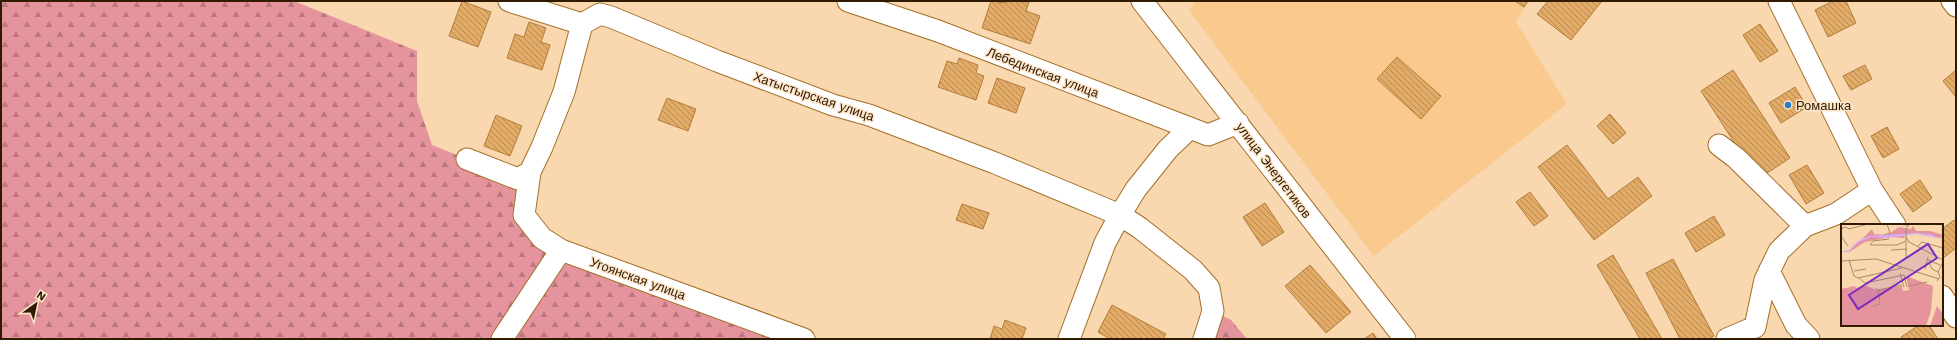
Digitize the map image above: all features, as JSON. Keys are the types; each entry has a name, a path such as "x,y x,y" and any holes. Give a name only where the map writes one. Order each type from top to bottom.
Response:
{"street":[{"path":"509,1 582,24"},
{"name":"Лебединская улица","path":"848,1 938,31 1208,135 1238,123"},
{"name":"улица Энергетиков","path":"1142,1 1405,339"},
{"path":"1779,1 1872,190 1894,224"},
{"path":"1952,1 1956,6"},
{"name":"Хатыстырская улица","path":"582,24 600,14 611,17 725,64 833,105 869,115 995,163 1120,215 1140,228 1193,270 1209,288 1213,311 1204,339"},
{"name":"Угоянская улица","path":"582,24 564,92 542,147 530,172 524,215 542,238 561,250 804,339"},
{"path":"1069,339 1105,243 1120,215 1136,189 1168,149 1190,128"},
{"path":"1718,145 1736,158 1805,226"},
{"path":"467,159 518,179 530,172"},
{"path":"1727,339 1757,333 1766,280 1779,251 1805,226 1836,214 1872,190"},
{"path":"502,339 561,250"},
{"path":"1769,271 1796,325 1809,339"},
{"path":"1943,298 1956,318"}],"shaded area":[{"path":"1196,1 1529,1 1516,22 1567,104 1374,256 1189,10"}],"green space":[{"path":"1,1 294,1 417,51 417,101 432,145 517,179 524,215 542,238 804,339 1,339"},
{"path":"1213,311 1231,320 1247,339 1204,339"}],"building":[{"path":"462,1 491,12 478,47 449,36"},
{"path":"991,1 1006,3 1006,1 1029,2 1026,11 1040,16 1030,44 982,28"},
{"path":"1515,1 1528,1 1524,7"},
{"path":"1548,1 1602,1 1571,40 1537,14"},
{"path":"1833,1 1846,1 1856,23 1828,37 1815,10"},
{"path":"529,22 546,28 541,42 550,45 542,70 507,58 515,34 524,37"},
{"path":"1760,24 1778,51 1760,62 1743,35"},
{"path":"1397,57 1441,96 1421,119 1377,79"},
{"path":"959,58 978,65 976,73 984,76 976,100 938,87 947,61 957,64"},
{"path":"1865,65 1872,79 1851,90 1843,76"},
{"path":"1733,70 1790,158 1758,179 1701,91"},
{"path":"1956,70 1956,97 1943,81"},
{"path":"997,78 1025,88 1016,113 988,103"},
{"path":"1795,87 1807,107 1781,123 1769,103"},
{"path":"667,98 696,109 688,131 658,120"},
{"path":"1610,114 1626,133 1613,144 1597,126"},
{"path":"496,115 522,126 510,156 484,146"},
{"path":"1887,127 1899,149 1883,158 1871,136"},
{"path":"1567,145 1608,199 1638,177 1652,196 1594,240 1538,167"},
{"path":"1807,165 1824,193 1806,204 1789,175"},
{"path":"1920,180 1932,198 1913,212 1900,194"},
{"path":"1530,192 1548,216 1534,226 1516,202"},
{"path":"1265,203 1284,232 1262,246 1243,217"},
{"path":"962,204 989,213 983,229 956,220"},
{"path":"1714,216 1725,235 1696,252 1685,233"},
{"path":"1954,220 1956,222 1956,248 1943,258 1943,228"},
{"path":"1613,255 1662,339 1640,339 1597,265"},
{"path":"1673,259 1714,336 1709,339 1680,339 1646,273"},
{"path":"1310,265 1351,312 1326,333 1285,286"},
{"path":"1112,305 1166,334 1163,339 1110,339 1098,332"},
{"path":"1005,320 1026,328 1022,339 990,339 994,326 1002,329"},
{"path":"1918,326 1930,326 1938,339 1902,339 1901,337"},
{"path":"1373,333 1377,339 1364,339"}],"place":[{"name":"Ромашка","path":"1788,105"}]}
